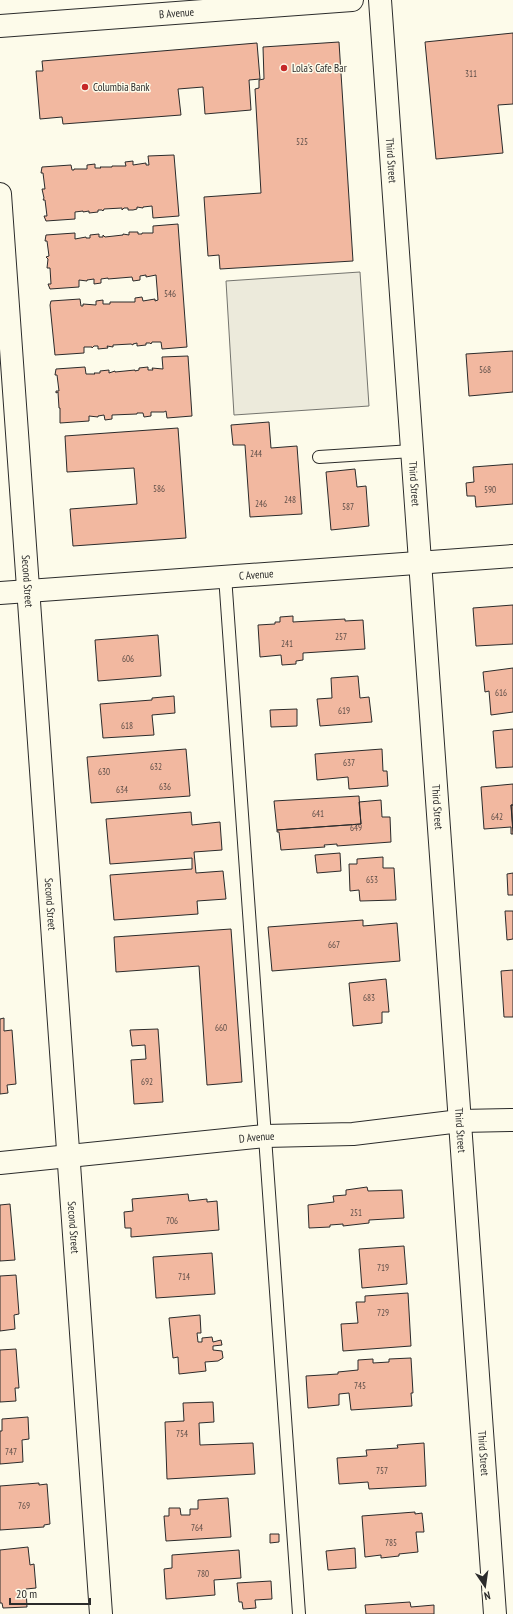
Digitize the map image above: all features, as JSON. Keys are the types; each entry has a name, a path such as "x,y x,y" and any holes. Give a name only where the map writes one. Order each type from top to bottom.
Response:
{"street":[{"name":"B Avenue","path":"0,26 187,6 352,0"},
{"name":"Third Street","path":"380,0 495,1614"},
{"name":"Second Street","path":"0,194 101,1614"},
{"name":"C Avenue","path":"0,593 513,556"},
{"name":"D Avenue","path":"0,1163 264,1136 353,1134 460,1121 513,1120"}],"lane":[{"path":"319,457 412,451"},
{"path":"225,576 299,1614"}],"shaded area":[{"path":"360,272 369,406 234,415 226,281"}],"building":[{"path":"513,33 513,104 498,105 503,153 436,159 425,42"},
{"path":"339,42 353,261 220,269 219,255 208,256 204,197 261,193 255,89 259,88 259,80 264,79 263,47"},
{"path":"257,43 260,79 249,80 251,110 205,114 203,87 178,89 181,115 63,124 62,117 40,119 36,71 43,71 42,61"},
{"path":"174,155 179,216 153,218 152,206 143,208 137,207 137,209 133,210 124,208 122,210 122,208 104,209 103,211 98,210 98,212 89,213 89,211 75,212 75,219 46,221 44,216 47,216 45,200 43,200 42,189 45,189 43,173 41,173 42,167 71,165 72,170 74,170 87,169 87,165 95,164 95,168 126,166 125,162 133,161 133,165 146,163 146,165 149,165 148,156"},
{"path":"178,224 187,347 162,349 161,342 152,342 151,344 146,343 146,345 137,346 137,343 133,345 113,345 113,347 107,346 108,348 98,349 98,346 94,346 92,348 84,347 84,353 55,355 50,305 51,301 80,299 81,306 83,306 83,304 96,305 96,301 103,300 103,304 110,304 110,302 135,302 135,298 142,297 143,301 158,300 156,275 146,277 146,275 140,276 140,280 133,281 132,277 101,279 101,283 94,284 94,279 87,281 79,280 79,287 50,289 48,284 51,284 50,268 47,268 48,259 46,257 49,256 47,241 45,241 46,235 75,233 75,239 86,237 90,238 90,235 99,234 99,237 103,237 103,235 105,237 123,234 129,235 129,232 138,232 138,234 142,234 153,233 153,226"},
{"path":"513,351 513,392 469,396 466,354"},
{"path":"188,356 192,416 167,418 166,411 151,412 151,416 144,417 143,413 112,415 112,419 105,420 104,415 98,417 89,416 89,421 60,423 58,392 56,393 56,391 59,391 57,375 55,375 56,369 85,367 86,374 95,374 94,373 100,373 100,371 109,370 109,373 115,371 135,371 139,370 139,368 148,367 148,370 153,370 152,368 163,369 162,357"},
{"path":"269,422 271,448 297,446 302,514 250,517 245,445 233,445 231,425"},
{"path":"178,428 186,538 73,546 70,509 137,504 134,468 67,472 65,436"},
{"path":"513,464 513,504 476,507 475,496 467,496 466,483 474,482 473,467"},
{"path":"355,469 357,487 366,486 369,526 331,530 326,472"},
{"path":"513,605 513,644 476,646 473,608"},
{"path":"293,616 293,622 345,619 345,621 363,620 365,649 303,653 303,660 296,661 296,664 282,665 281,655 260,657 258,625 275,624 275,622 280,622 280,617"},
{"path":"158,635 161,676 98,681 95,640"},
{"path":"513,668 513,712 491,715 489,691 485,692 483,672"},
{"path":"358,676 360,698 369,697 372,722 320,726 317,699 332,698 331,678"},
{"path":"174,696 175,713 152,715 154,735 103,738 100,704 152,700 152,698"},
{"path":"297,709 297,726 271,727 270,710"},
{"path":"513,729 513,767 496,768 493,731"},
{"path":"186,749 190,796 91,803 87,757"},
{"path":"382,749 383,771 387,771 388,786 349,789 348,777 317,780 315,754"},
{"path":"513,784 513,805 511,805 513,834 511,834 511,827 484,829 481,787"},
{"path":"359,796 361,824 277,830 274,801"},
{"path":"381,800 382,817 390,817 391,842 337,846 337,844 324,845 325,847 281,850 279,832 277,832 277,830 361,824 359,802"},
{"path":"511,805 513,805 513,828"},
{"path":"191,812 192,825 220,822 222,850 194,852 196,873 223,871 226,899 197,901 198,914 114,920 110,875 192,869 192,858 110,864 106,819"},
{"path":"340,853 341,871 317,873 315,855"},
{"path":"383,857 383,868 394,868 396,900 360,901 359,890 350,891 349,864 357,864 357,859"},
{"path":"513,873 513,895 508,895 507,874"},
{"path":"505,911 513,911 513,939 507,940"},
{"path":"363,920 363,926 397,923 400,961 272,971 268,927"},
{"path":"231,929 242,1082 207,1085 199,966 116,972 114,937"},
{"path":"513,970 513,1017 504,1017 501,971"},
{"path":"386,979 389,1012 382,1012 382,1023 353,1026 349,983"},
{"path":"4,1018 4,1031 12,1030 16,1084 7,1085 8,1093 0,1094 0,1019"},
{"path":"158,1029 163,1102 134,1104 131,1060 146,1059 145,1045 132,1046 130,1030"},
{"path":"367,1187 368,1191 402,1190 404,1218 369,1220 369,1223 343,1226 343,1224 330,1225 330,1227 309,1228 308,1205 334,1202 333,1196 346,1195 346,1190"},
{"path":"188,1194 189,1201 207,1199 207,1202 217,1201 219,1230 131,1237 131,1228 125,1228 124,1212 133,1211 132,1199"},
{"path":"10,1204 15,1260 0,1261 0,1205"},
{"path":"404,1246 407,1284 362,1288 359,1249"},
{"path":"212,1253 215,1294 156,1298 153,1257"},
{"path":"16,1275 19,1314 14,1315 15,1329 0,1331 0,1276"},
{"path":"408,1293 411,1346 343,1351 341,1324 358,1323 356,1302 365,1302 365,1296"},
{"path":"200,1315 201,1333 197,1333 198,1342 202,1342 202,1338 212,1337 213,1342 221,1340 222,1345 213,1346 213,1350 222,1351 223,1358 218,1361 205,1362 206,1371 179,1374 178,1357 173,1358 169,1318"},
{"path":"16,1349 19,1388 15,1388 16,1401 0,1402 0,1350"},
{"path":"411,1358 413,1393 411,1393 412,1406 351,1410 349,1393 339,1394 339,1405 308,1408 306,1376 338,1374 338,1372 358,1370 358,1360 373,1359 373,1363 389,1362 389,1359"},
{"path":"213,1402 214,1422 199,1423 200,1445 253,1443 255,1474 167,1479 165,1422 184,1421 183,1403"},
{"path":"28,1417 29,1439 22,1440 23,1462 0,1464 0,1431 2,1431 2,1419"},
{"path":"424,1443 426,1486 369,1489 368,1482 339,1484 337,1458 367,1456 366,1450 398,1448 397,1445"},
{"path":"39,1483 39,1485 47,1484 50,1524 44,1525 44,1527 0,1530 0,1486"},
{"path":"228,1498 231,1537 166,1541 164,1516 169,1516 169,1508 180,1508 181,1515 190,1515 190,1509 198,1509 198,1500"},
{"path":"415,1512 415,1514 422,1513 424,1532 416,1532 418,1552 381,1558 381,1555 365,1557 362,1516"},
{"path":"270,1534 279,1534 279,1542 270,1543"},
{"path":"28,1547 30,1565 34,1564 36,1588 26,1589 27,1607 3,1608 2,1603 0,1603 0,1550"},
{"path":"355,1548 356,1568 328,1570 326,1551"},
{"path":"239,1550 241,1578 214,1580 215,1595 166,1599 164,1569 172,1568 172,1555"},
{"path":"271,1581 272,1599 255,1600 256,1608 243,1609 242,1602 239,1602 237,1583"},
{"path":"410,1602 411,1607 434,1605 434,1614 366,1614 365,1605"}],"place":[{"name":"Lola's Cafe Bar","path":"284,68"},
{"name":"Columbia Bank","path":"85,87"}]}
